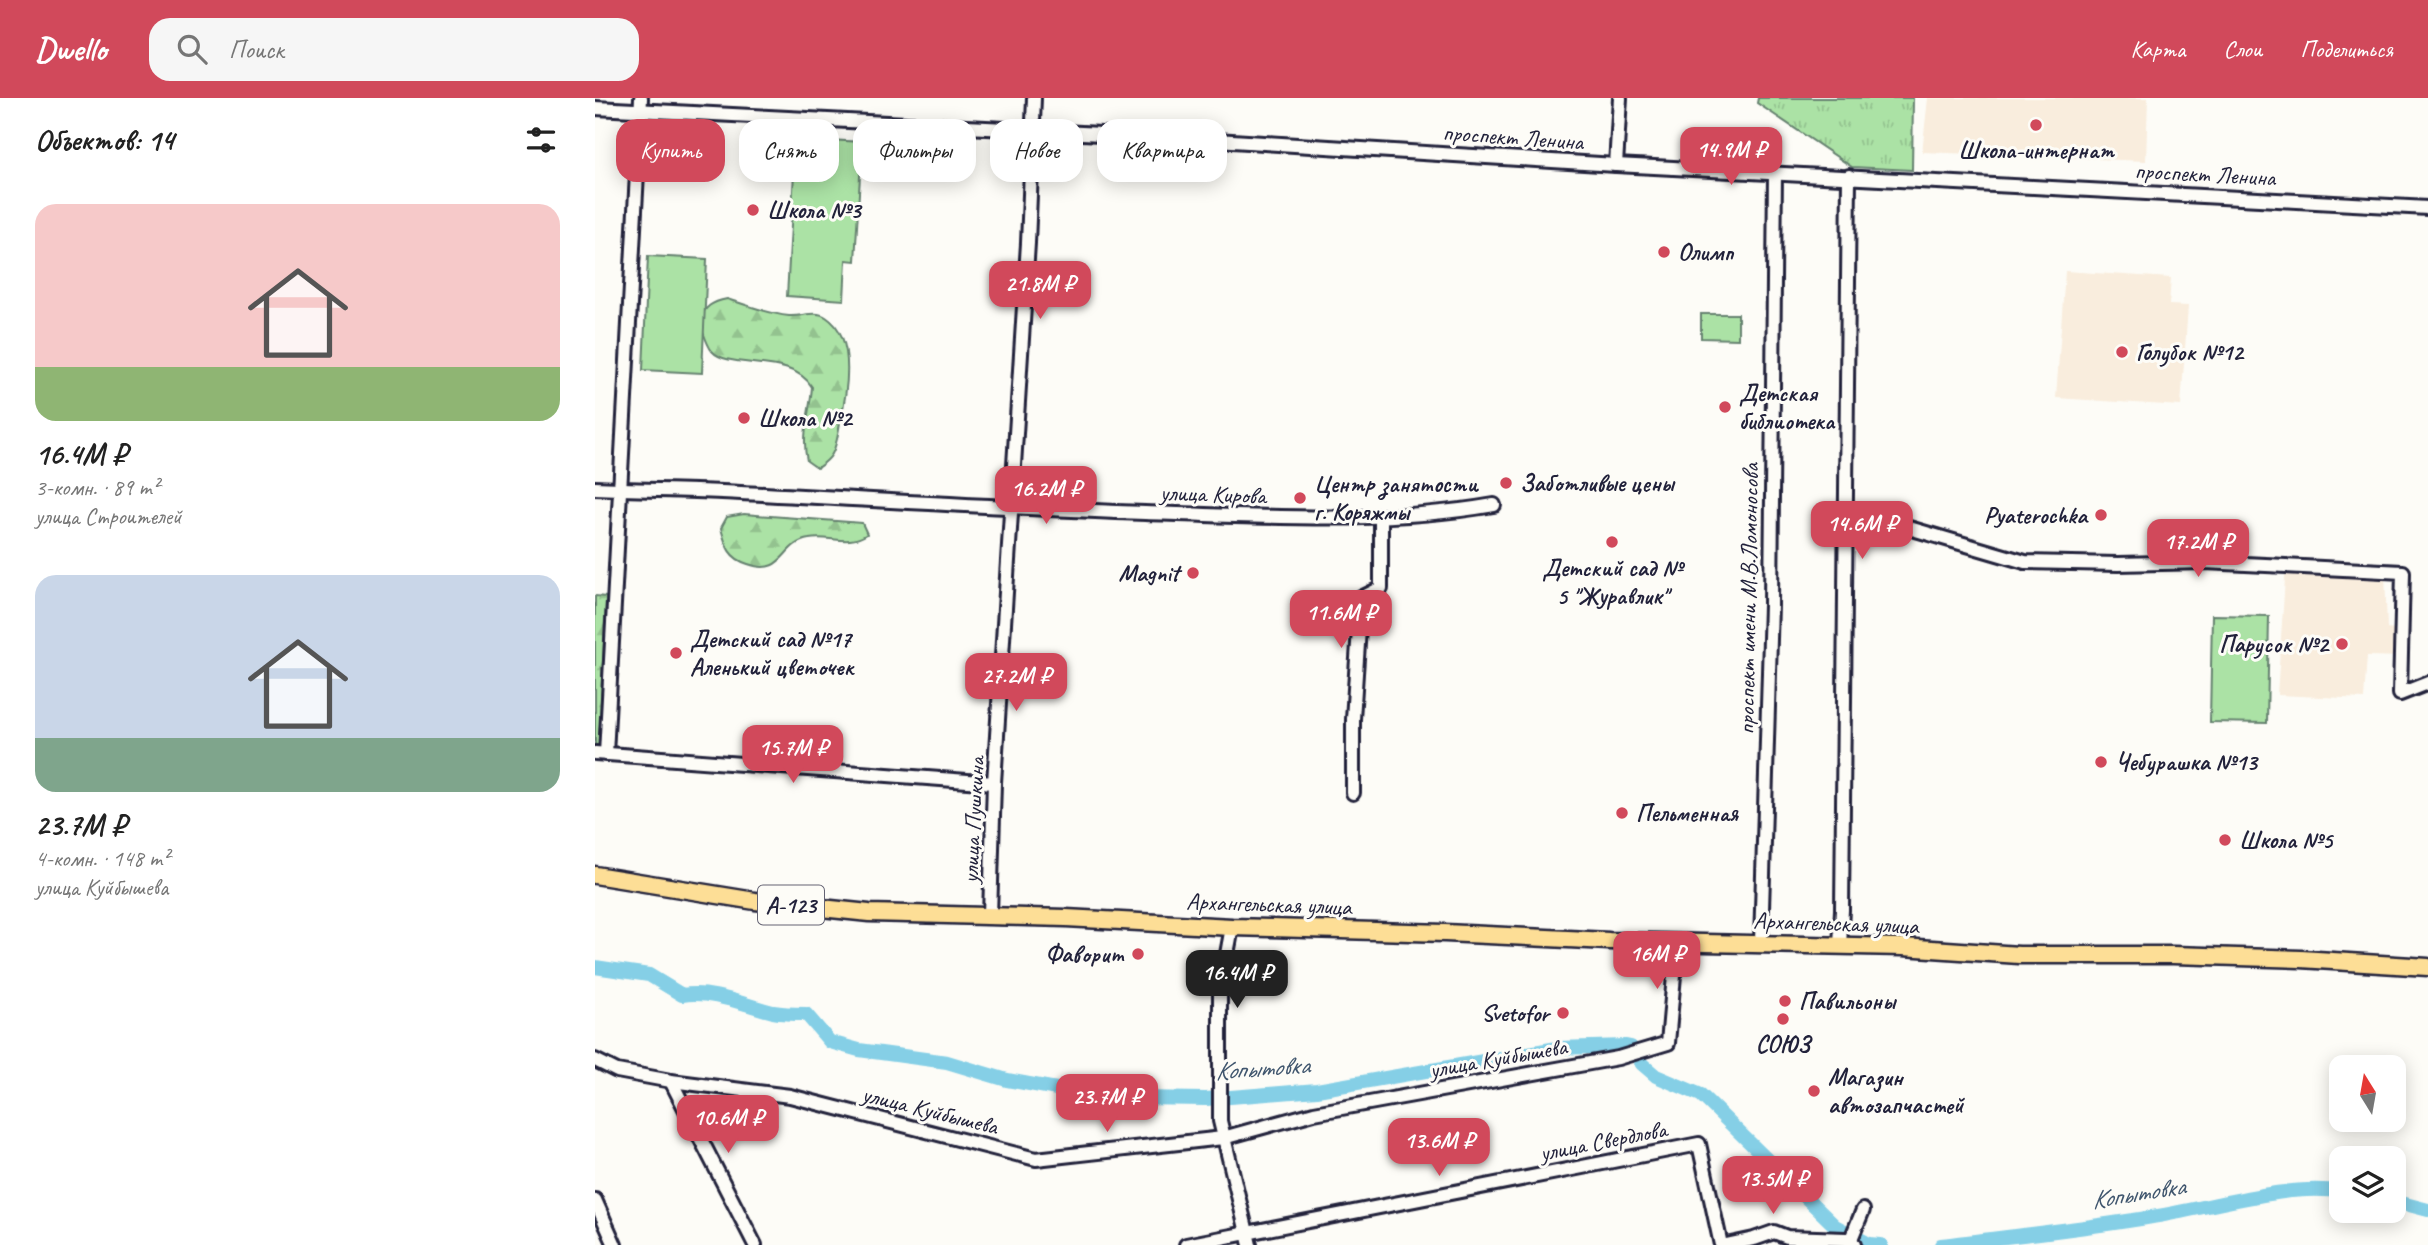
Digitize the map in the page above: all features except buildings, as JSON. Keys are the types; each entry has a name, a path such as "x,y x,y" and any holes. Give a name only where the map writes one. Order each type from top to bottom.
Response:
{"main road":[{"name":"А-123","path":"595,875 686,891 826,909 922,915 990,915"},
{"name":"Архангельская улица","path":"990,915 1232,927 1840,945 2019,955 2172,955 2301,959 2428,967"}],"street":[{"name":"улица Пушкина","path":"1034,98 1034,119"},
{"path":"1616,165 1620,98"},
{"name":"проспект Ленина","path":"595,108 641,104 990,128"},
{"path":"641,104 619,489 600,753 994,782"},
{"name":"проспект Ленина","path":"1083,133 2428,208"},
{"name":"проспект имени М.В.Ломоносова","path":"1762,943 1771,605 1775,172"},
{"path":"1840,945 1849,176"},
{"name":"улица Пушкина","path":"990,915 994,782 1031,182"},
{"name":"улица Кирова","path":"595,488 729,492 1011,508 1381,518 1445,514 1494,505"},
{"path":"1353,793 1353,719 1361,598 1381,588 1381,518"},
{"path":"1846,532 1892,523 2025,562 2193,562 2403,572 2400,694 2428,683"},
{"path":"1232,927 1220,992 1219,1091 1223,1138 1249,1238"},
{"name":"улица Куйбышева","path":"595,1060 617,1071 671,1081 790,1096 1036,1159 1223,1138 1314,1113 1618,1058 1668,1043 1677,942"},
{"path":"671,1081 755,1245"},
{"name":"улица Свердлова","path":"1186,1245 1249,1238 1699,1144 1723,1245"},
{"path":"595,1200 615,1245"},
{"path":"1723,1245 1754,1240 1774,1232 1787,1237 1852,1242 1864,1210"}],"shaded area":[{"name":"Школа-интернат","path":"1928,98 2148,98 2146,161 1922,152"},
{"name":"Голубок №12","path":"2065,271 2171,278 2169,305 2188,306 2181,406 2056,398"},
{"name":"Парусок №2","path":"2286,564 2385,572 2387,629 2402,631 2403,657 2367,656 2364,699 2277,695"}],"green space":[{"path":"1758,98 1913,98 1912,170 1852,167 1757,103"},
{"path":"839,141 853,141 853,182 860,182 855,261 846,260 844,300 787,296 793,182 839,182"},
{"path":"648,256 707,259 702,373 643,370"},
{"path":"727,299 781,315 822,315 836,326 846,351 847,382 834,450 817,468 807,461 805,451 812,387 803,377 790,370 720,357 708,345 699,321 710,306"},
{"path":"1701,314 1738,314 1738,339 1701,338"},
{"path":"744,514 862,523 867,534 853,540 809,539 793,546 776,563 760,567 736,559 729,551 721,528 727,517"},
{"path":"595,596 606,597 599,745 595,745"},
{"path":"2212,615 2269,616 2267,723 2210,722"}],"waterway":[{"name":"Копытовка","path":"595,967 649,975 682,995 717,996 773,1012 806,1014 830,1042 859,1050 947,1062 1007,1080 1084,1094 1206,1099 1317,1090 1557,1048 1631,1047 1642,1064 1656,1076 1701,1095 1835,1226 1869,1244 1881,1245"},
{"name":"Копытовка","path":"1941,1245 2126,1221 2273,1193 2329,1191"},
{"name":"Копытовка","path":"2406,1204 2428,1210"}],"place":[{"name":"Школа-интернат","path":"2036,125"},
{"name":"Школа №3","path":"753,210"},
{"name":"Олимп","path":"1664,252"},
{"name":"Голубок №12","path":"2122,352"},
{"name":"Детская библиотека","path":"1725,407"},
{"name":"Школа №2","path":"744,418"},
{"name":"Заботливые цены","path":"1506,483"},
{"name":"Центр занятости г. Коряжмы","path":"1300,498"},
{"name":"Pyaterochka","path":"2101,515"},
{"name":"Детский сад № 5 \"Журавлик\"","path":"1612,542"},
{"name":"Magnit","path":"1193,573"},
{"name":"Парусок №2","path":"2342,644"},
{"name":"Детский сад №17 Аленький цветочек","path":"676,653"},
{"name":"Чебурашка №13","path":"2101,762"},
{"name":"Пельменная","path":"1622,813"},
{"name":"Школа №5","path":"2225,840"},
{"name":"Фаворит","path":"1138,954"},
{"name":"Павильоны","path":"1785,1001"},
{"name":"Svetofor","path":"1563,1013"},
{"name":"СОЮЗ","path":"1783,1019"},
{"name":"Магазин автозапчастей","path":"1814,1091"}]}
